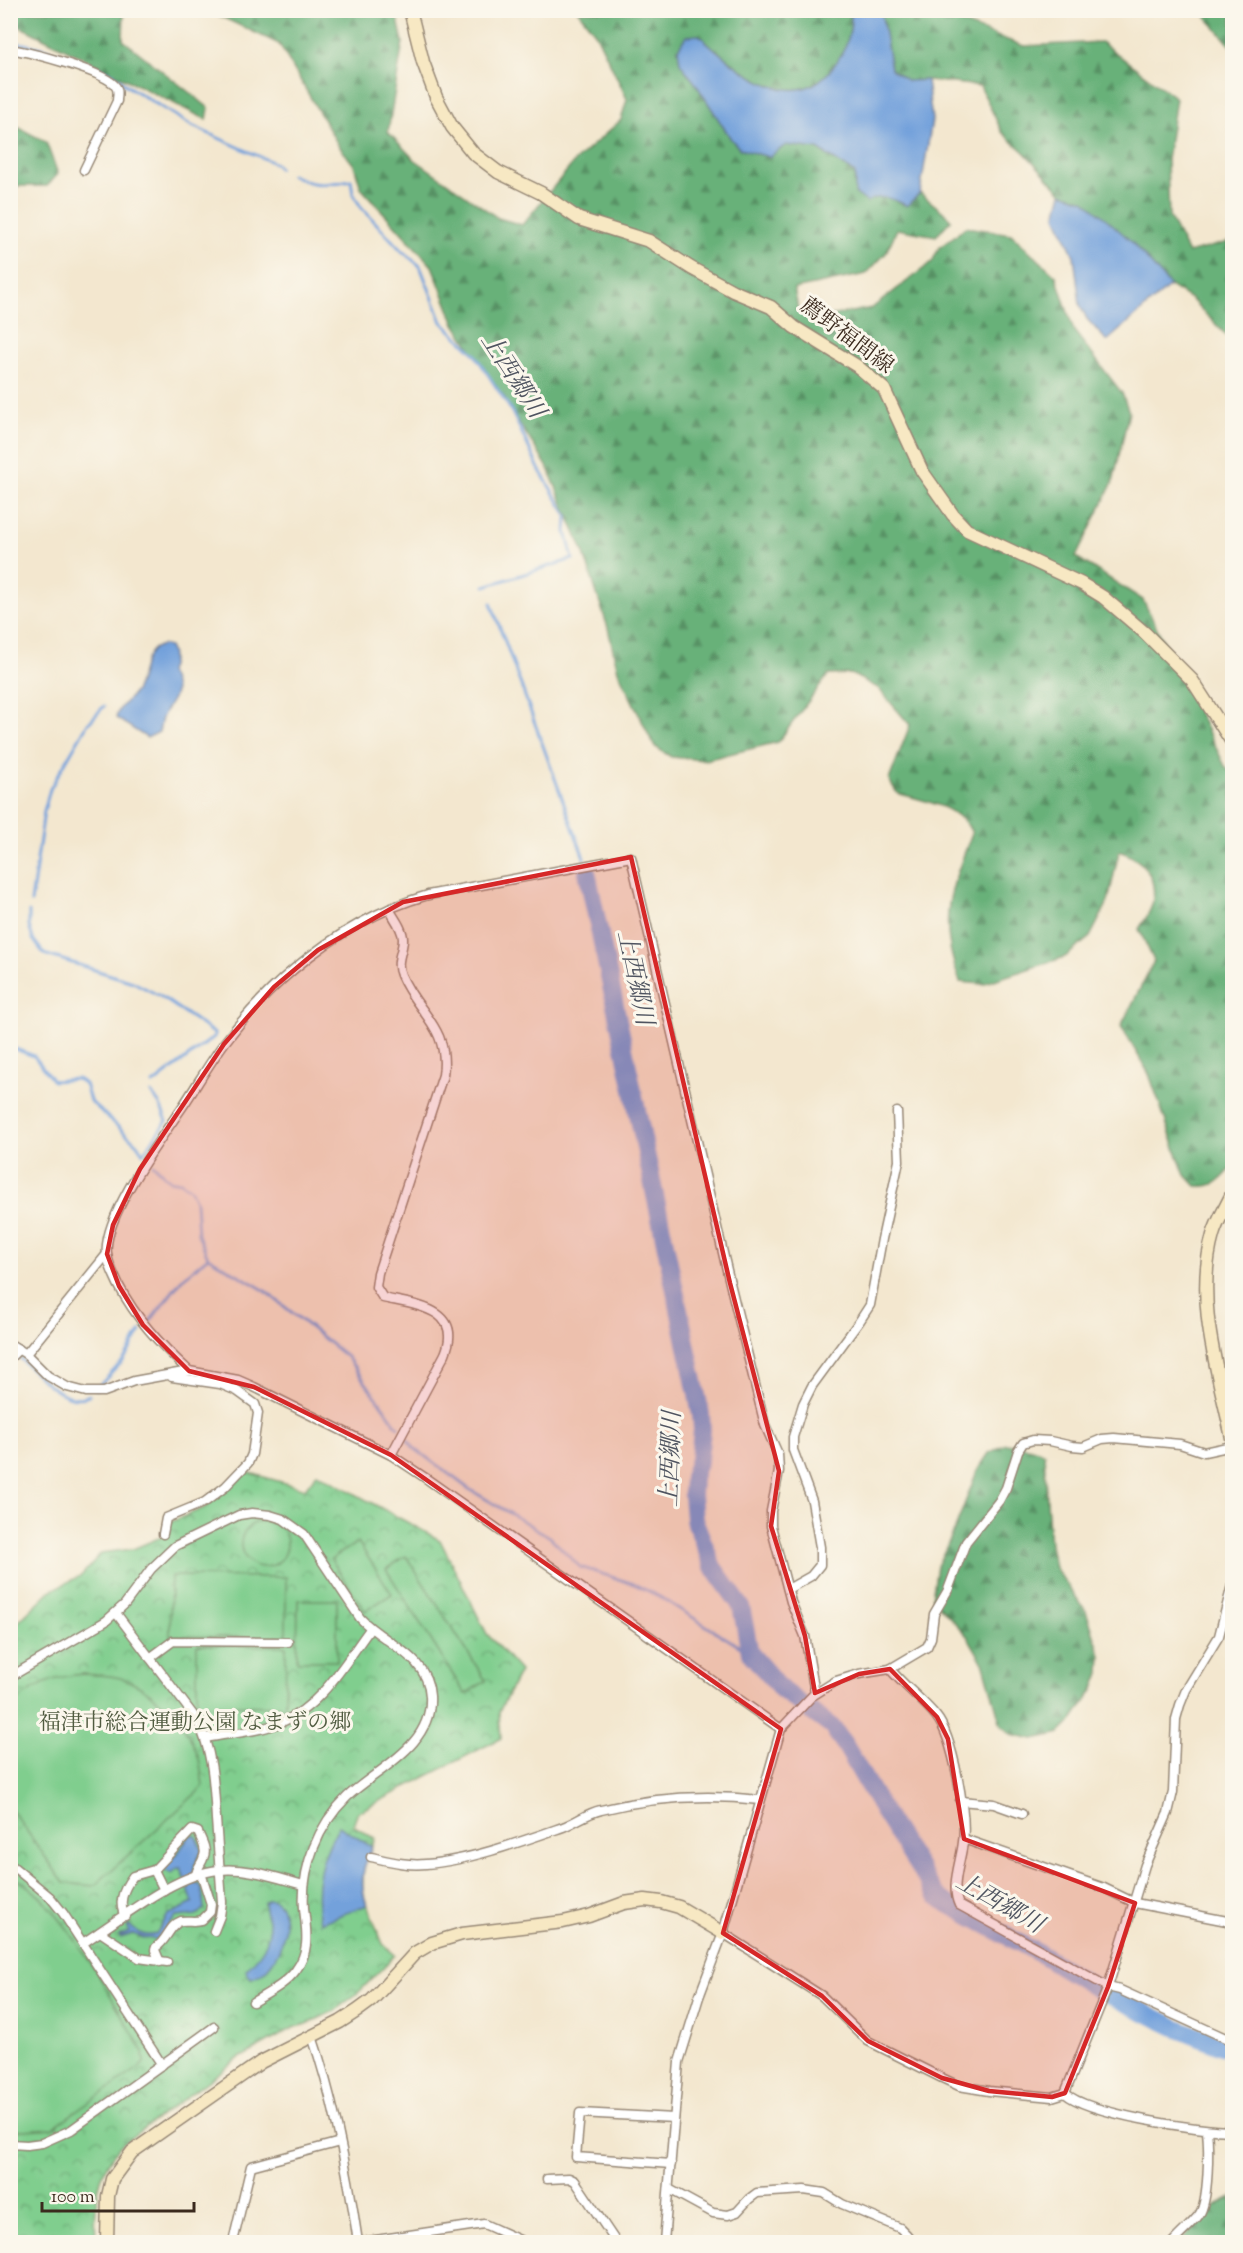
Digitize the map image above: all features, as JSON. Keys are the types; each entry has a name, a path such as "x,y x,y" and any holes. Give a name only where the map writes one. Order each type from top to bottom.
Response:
{"main road":[{"name":"薦野福間線","path":"410,10 423,62 436,97 462,140 484,163 542,193 579,219 649,242 733,291 771,307 794,327 857,366 884,389 922,471 953,515 967,530 1082,584 1102,597 1145,633 1192,680 1233,742"},
{"path":"1233,1194 1213,1233 1207,1277 1207,1318 1233,1438"},
{"path":"107,2242 108,2196 112,2178 132,2152 261,2062 357,2011 372,2000 415,1953 432,1943 447,1937 563,1922 589,1916 624,1903 645,1900 679,1907 723,1933"}],"street":[{"path":"10,49 31,52 64,62 106,78 116,85 117,101 84,170"},
{"path":"189,1371 158,1342 134,1311 113,1274 107,1254 113,1225 140,1169 228,1039 294,968 356,926 403,902 428,895 631,857 730,1283 765,1425 778,1454 779,1471 771,1511 771,1526 791,1602 805,1636 814,1694"},
{"path":"389,909 402,932 403,940 398,958 401,977 442,1039 445,1061 443,1075 378,1273 376,1287 383,1298 422,1306 438,1312 450,1332 449,1346 391,1455"},
{"path":"788,1589 811,1576 820,1565 820,1547 812,1502 793,1450 793,1437 803,1404 812,1386 870,1305 899,1161 897,1112"},
{"path":"10,1358 107,1254"},
{"path":"18,1349 48,1376 67,1387 86,1392 97,1393 134,1381 189,1371 223,1376 254,1386 391,1455 781,1729"},
{"path":"163,1534 166,1518 206,1502 225,1487 248,1463 252,1454 258,1413 255,1404 237,1391 220,1384 166,1375"},
{"path":"664,2242 679,2062 699,1997 723,1933 781,1729 814,1694 836,1681 859,1674 890,1670 927,1647 931,1638 934,1614 948,1590 966,1542 999,1501 1023,1443 1033,1440 1050,1441 1083,1447 1102,1439 1114,1438 1180,1444 1204,1452 1233,1446"},
{"path":"10,1677 92,1630 116,1613 150,1569 175,1546 225,1520 252,1513 283,1519 304,1534 360,1618 370,1629 404,1651 420,1667 429,1686 429,1716 424,1727 410,1747 347,1797 326,1822 311,1854 304,1885 304,1908 308,1932 303,1958 291,1976 253,2002"},
{"path":"1065,2093 1108,1987 1145,1865 1168,1813 1173,1792 1176,1719 1180,1704 1219,1636 1233,1585"},
{"path":"116,1613 197,1720 206,1738 211,1756 222,1902 214,1931"},
{"path":"206,1738 268,1727 295,1715 322,1692 370,1629"},
{"path":"150,1658 173,1641 288,1642"},
{"path":"890,1670 937,1717 951,1748 964,1839 954,1895 959,1905 1108,1987 1120,1990 1233,2041"},
{"path":"371,1857 410,1864 440,1862 565,1826 600,1810 663,1799 721,1796 760,1800"},
{"path":"960,1801 994,1804 1022,1814"},
{"path":"100,1932 130,1954 147,1960 164,1962 155,1950 162,1944 175,1924 202,1920 210,1912 211,1904 197,1869 205,1850 198,1832 192,1830 185,1835 172,1853 154,1870 138,1873 130,1879 120,1904 125,1916"},
{"path":"964,1839 1104,1888 1135,1903 1233,1922"},
{"path":"10,1864 50,1897 83,1943 162,2065"},
{"path":"154,1870 164,1890"},
{"path":"83,1943 164,1890 199,1874 219,1870 252,1871 304,1885"},
{"path":"723,1933 822,1996 868,2041 959,2086 1052,2097 1065,2093"},
{"path":"10,2144 42,2143 71,2130 214,2027"},
{"path":"312,2036 320,2059 347,2169 358,2242"},
{"path":"1065,2093 1072,2099 1112,2111 1207,2131 1233,2131"},
{"path":"671,2164 576,2157 580,2113 674,2118"},
{"path":"1173,2242 1199,2214 1204,2203 1207,2131"},
{"path":"233,2242 251,2166 340,2142"},
{"path":"547,2179 569,2178 575,2181 616,2242"},
{"path":"669,2189 712,2213 728,2215 737,2212 757,2193 804,2190 824,2193 842,2204 900,2228 907,2235 908,2242"},
{"path":"362,2242 484,2224 524,2242"}],"highlighted area":[{"path":"631,857 730,1283 779,1471 771,1526 805,1636 815,1693 859,1674 890,1669 937,1717 948,1739 964,1839 1135,1903 1108,1987 1065,2093 1052,2097 989,2091 942,2078 868,2041 822,1996 723,1933 781,1729 391,1455 254,1387 189,1371 143,1325 119,1286 107,1254 113,1225 140,1169 224,1044 274,987 318,950 403,902"}],"green space":[{"path":"10,11 124,11 123,40 209,108 207,120 11,22"},
{"path":"209,11 396,11 403,42 388,132 414,159 498,218 522,225 575,161 621,120 627,99 596,34 578,11 851,11 851,26 842,54 833,67 817,82 800,89 783,89 764,83 730,61 699,35 686,37 678,49 680,63 740,149 769,157 786,145 818,149 855,173 854,184 875,197 887,197 907,206 920,193 951,220 936,236 897,229 886,253 866,274 794,289 798,308 814,319 872,308 932,262 939,248 966,227 1011,234 1056,276 1074,331 1122,393 1129,412 1113,482 1076,557 1143,600 1225,766 1232,773 1232,1167 1221,1179 1208,1186 1196,1186 1184,1173 1149,1074 1121,1026 1154,961 1139,929 1153,900 1154,891 1146,869 1134,858 1119,851 1108,902 1090,937 1065,957 982,984 960,982 953,960 947,923 952,889 972,833 959,816 950,811 897,793 889,780 910,725 878,688 851,674 828,675 778,742 705,760 671,757 654,746 618,671 608,628 583,551 547,466 455,324 432,266 361,188 354,165 339,146 279,44"},
{"path":"881,11 960,11 961,23 1024,46 1101,42 1176,98 1167,160 1169,216 1188,253 1232,241 1232,341 1191,299 1170,286 1141,252 1084,200 1062,193 1002,132 980,86 927,80 908,81 891,69"},
{"path":"1201,11 1232,11 1232,47"},
{"path":"10,123 46,142 58,174 47,186 11,186"},
{"path":"1006,1444 1031,1448 1044,1454 1050,1546 1055,1568 1086,1611 1101,1655 1100,1673 1094,1689 1072,1721 1060,1733 1034,1739 1011,1734 1001,1725 984,1665 968,1637 932,1598 937,1566 955,1529 977,1471 989,1453"},
{"name":"福津市総合運動公園 なまずの郷","path":"247,1472 305,1489 317,1473 440,1540 487,1634 520,1671 499,1712 501,1738 358,1812 353,1825 375,1839 364,1865 362,1893 383,1944 395,1955 358,1993 334,2011 295,2027 238,2059 121,2145 106,2167 98,2190 95,2215 96,2242 11,2242 11,1629 50,1591 82,1575 101,1553 133,1549 166,1535 168,1523 204,1508"},
{"path":"264,1521 280,1528 287,1544 280,1560 264,1567 248,1560 241,1544 248,1528"},
{"path":"358,1542 392,1594 365,1611 331,1559"},
{"path":"406,1556 486,1681 465,1694 386,1569"},
{"path":"171,1576 286,1577 286,1638 170,1636"},
{"path":"298,1600 337,1600 337,1661 297,1661"},
{"path":"197,1645 286,1646 285,1706 197,1705"},
{"path":"83,1674 112,1676 129,1681 152,1695 172,1713 194,1747 199,1759 203,1787 94,1886 64,1883 11,1809 11,1706 27,1693 53,1680"},
{"path":"11,1877 29,1887 66,1927 102,1981 143,2051 144,2063 139,2068 52,2128 11,2131"},
{"path":"1232,2197 1232,2242 1179,2242 1210,2211"}],"water":[{"path":"851,11 881,11 891,69 908,81 927,80 932,120 920,193 907,206 882,197 867,202 855,193 855,173 818,149 786,145 769,157 740,149 680,63 678,49 686,36 699,35 729,61 764,83 782,89 800,89 817,82 833,67 842,54 851,26"},
{"path":"1062,193 1084,200 1111,223 1132,242 1170,286 1107,341 1087,319 1080,305 1074,256 1056,216"},
{"path":"163,645 169,647 172,653 169,672 175,693 162,718 159,732 147,738 116,718 119,710 135,691 147,657 156,647"},
{"path":"339,1826 372,1847 363,1875 363,1890 367,1905 320,1923 317,1897 320,1873 327,1849"},
{"path":"191,1834 196,1836 202,1850 194,1867 195,1884 199,1884 202,1888 204,1910 196,1915 176,1917 157,1939 133,1934 120,1938 119,1936 129,1932 127,1923 143,1934 156,1934 168,1915 193,1903 181,1868 172,1873 163,1870 164,1865 177,1854"},
{"path":"269,1899 278,1903 283,1911 285,1923 283,1937 272,1963 262,1973 251,1978 246,1969 260,1954 267,1942 269,1928 264,1902"}],"waterway":[{"name":"上西郷川","path":"10,41 42,48 113,74 127,86 192,126 274,163 279,168"},
{"name":"上西郷川","path":"291,175 307,182 320,184 351,180 353,194 361,207 401,250 420,266 442,322 474,353 511,410 539,469 567,516 566,532 573,559 485,586"},
{"name":"上西郷川","path":"491,603 584,858"},
{"path":"31,902 44,811 50,789 87,725 104,706"},
{"name":"上西郷川","path":"587,872 701,1414 699,1460 693,1477 694,1519 713,1567 741,1606 750,1653 782,1690 832,1727 936,1895 1099,1990 1175,2027 1232,2050"},
{"path":"29,912 29,926 33,939 44,954 133,982 160,996 215,1034 153,1084"},
{"path":"10,1047 34,1056 53,1081 77,1079 85,1084 90,1101 137,1144 143,1153 167,1121 159,1103 151,1093"},
{"path":"153,1164 169,1180 181,1182 190,1188 196,1201 198,1235 208,1257 264,1290 347,1357 398,1427"},
{"path":"148,1324 183,1278 208,1257"},
{"path":"96,1389 123,1361 141,1331"},
{"path":"21,1359 43,1380 62,1393 80,1398 89,1395"},
{"path":"407,1439 414,1448 469,1489 550,1537 580,1567 634,1584 660,1597 750,1653"}]}
